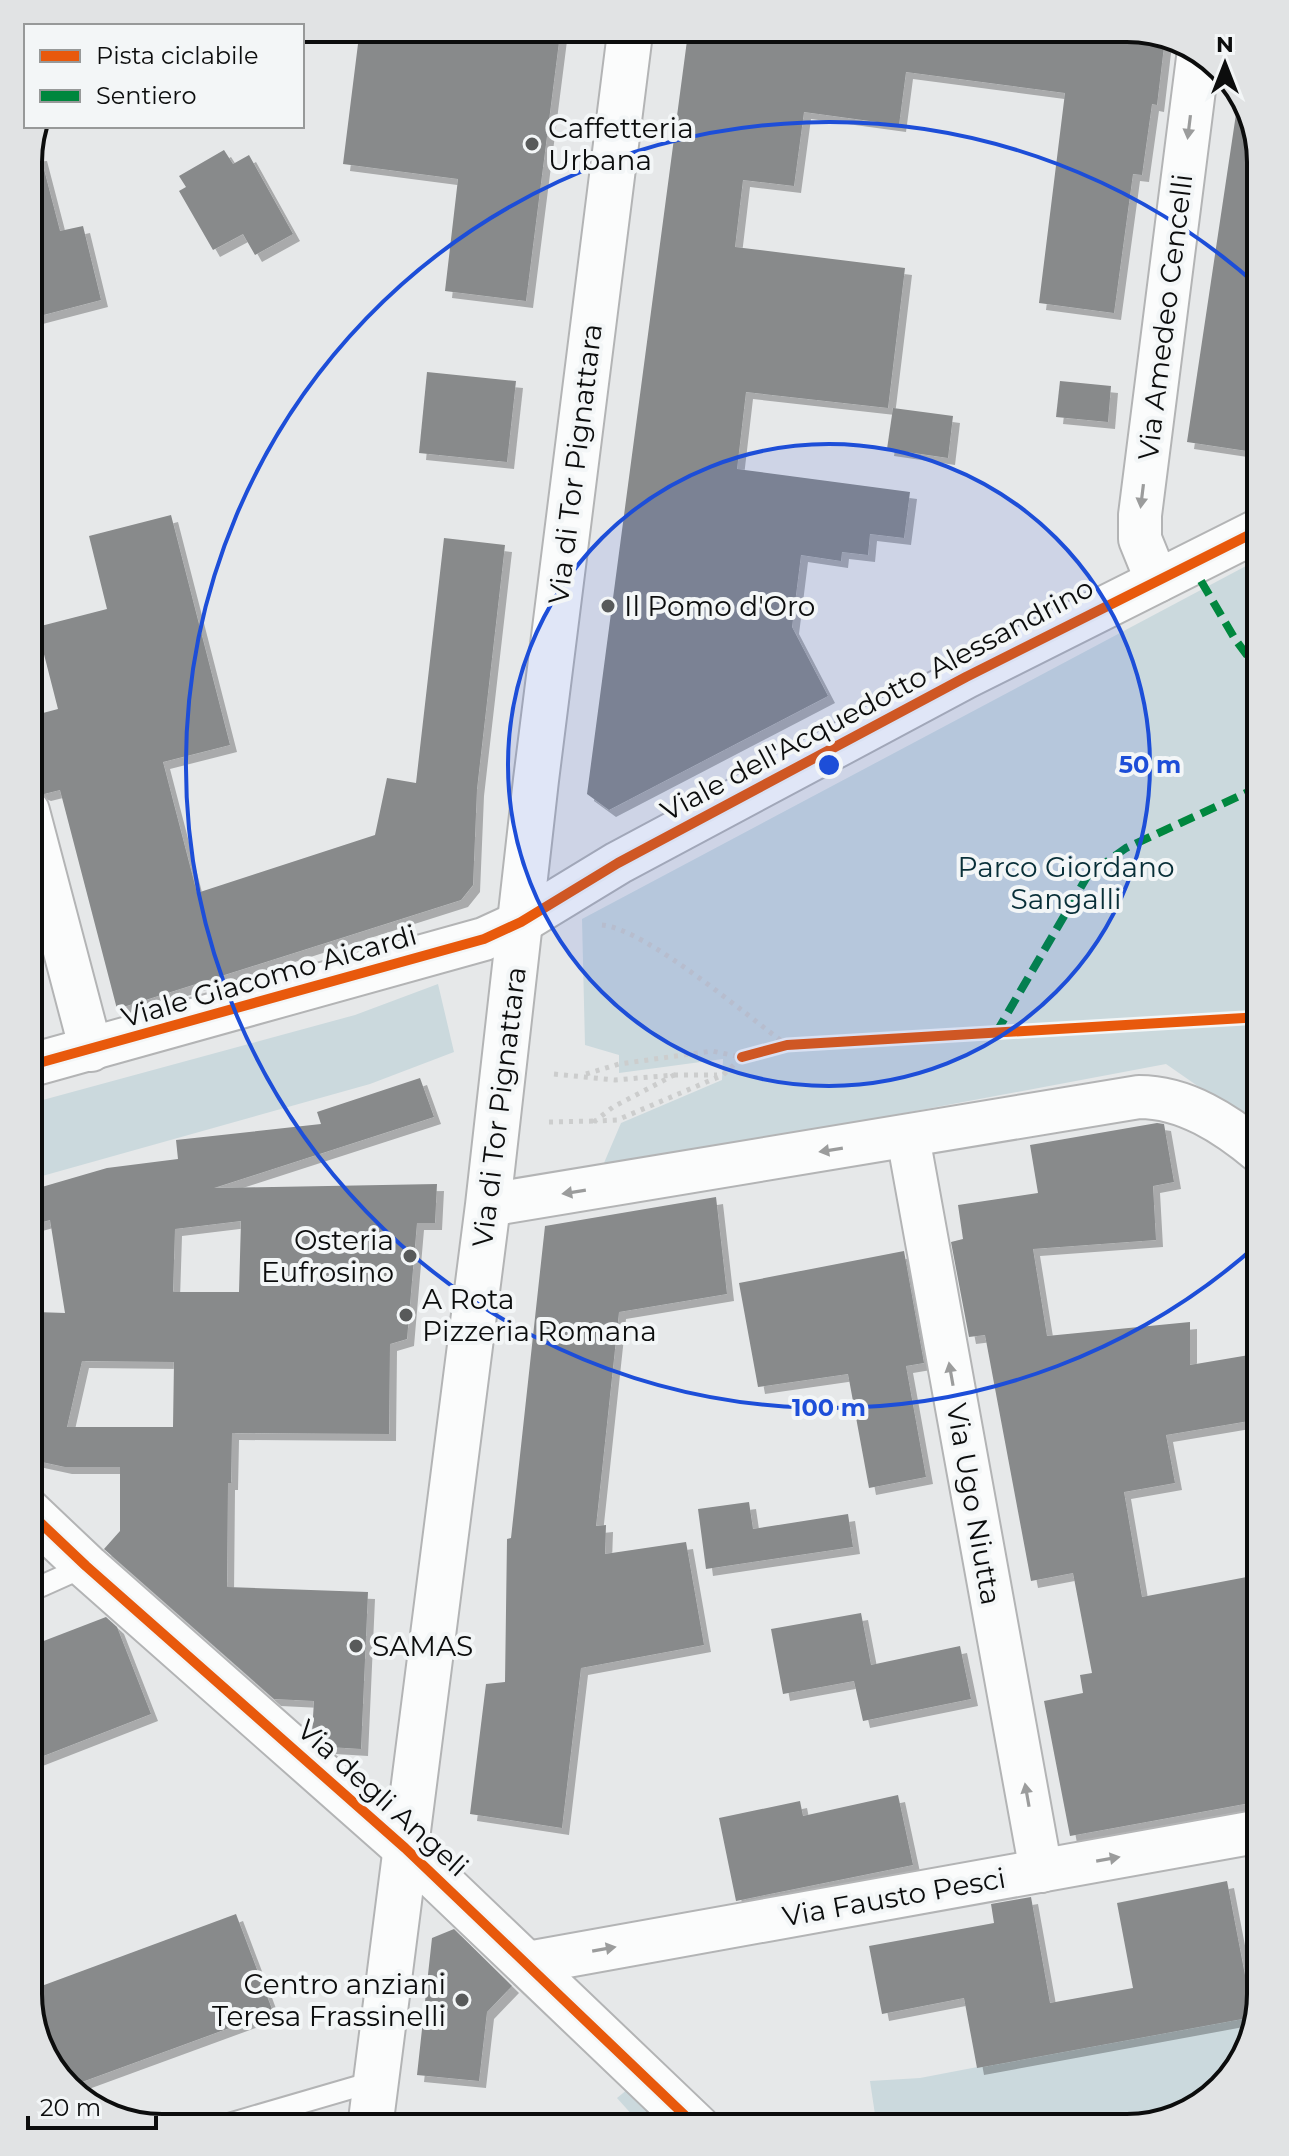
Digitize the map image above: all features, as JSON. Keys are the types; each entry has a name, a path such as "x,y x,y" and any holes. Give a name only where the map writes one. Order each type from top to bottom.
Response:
{"main road":[{"name":"Via di Tor Pignattara","path":"372,2114 488,1205 536,780 629,42"},
{"name":"Via degli Angeli","path":"42,1524 405,1848 684,2114"}],"street":[{"name":"Via Amedeo Cencelli","path":"1157,581 1140,539 1140,515 1192,104"},
{"name":"Viale dell'Acquedotto Alessandrino","path":"521,922 632,855 966,677 1247,536"},
{"path":"42,864 91,1050"},
{"name":"Viale Giacomo Aicardi","path":"42,1062 454,949 521,922"},
{"path":"488,1205 1139,1097 1156,1097 1194,1109 1247,1143"},
{"name":"Via Ugo Niutta","path":"908,1137 1041,1871"},
{"name":"Via Fausto Pesci","path":"528,1963 1247,1834"}],"lane":[{"path":"42,1586 86,1566"},
{"path":"263,2114 376,2081"}],"path":[{"path":"601,924 617,926 662,952 787,1045"},
{"path":"772,1049 802,1044"},
{"path":"581,1075 619,1064 712,1051 742,1057 757,1053"},
{"path":"549,1122 617,1120 723,1075 742,1057"},
{"path":"554,1074 615,1080 723,1075"},
{"path":"595,1121 613,1107 674,1075"}],"green space":[{"name":"Parco Giordano Sangalli","path":"1247,565 1247,1120 1166,1064 601,1170 621,1123 722,1080 723,1059 619,1073 619,1055 585,1045 582,919"},
{"path":"438,984 454,1052 370,1084 42,1176 42,1100 355,1015"},
{"path":"1245,2016 1231,2054 1206,2084 1180,2102 1150,2112 875,2114 870,2081 920,2078"},
{"path":"660,2063 715,2114 631,2114 617,2098"}],"building":[{"path":"358,42 559,42 526,301 445,291 458,179 343,164"},
{"path":"687,42 1134,42 1164,48 1157,105 1152,104 1142,175 1133,174 1114,313 1039,303 1065,93 906,72 899,125 804,112 794,186 743,180 735,247 905,268 888,408 746,392 737,469 910,492 904,538 870,534 868,555 842,552 841,561 801,555 792,627 828,696 609,810 587,794"},
{"path":"1236,112 1245,139 1247,162 1247,451 1187,442"},
{"path":"224,150 233,164 249,155 293,234 255,255 243,234 213,250 179,191 186,187 179,176"},
{"path":"42,162 60,231 83,226 101,300 42,315"},
{"path":"427,372 516,381 507,462 419,453"},
{"path":"1060,381 1111,386 1108,422 1056,417"},
{"path":"893,408 953,416 948,458 887,449"},
{"path":"171,515 230,745 163,762 197,893 375,835 387,778 416,783 444,538 505,545 477,789 473,885 461,900 117,1009 60,790 42,793 42,713 58,709 42,647 42,626 107,609 89,536"},
{"path":"420,1078 434,1117 214,1188 437,1184 435,1223 417,1223 407,1339 390,1344 389,1434 232,1433 227,1587 368,1592 361,1749 329,1747 312,1733 314,1701 274,1699 104,1549 120,1531 120,1467 65,1467 42,1462 42,1312 65,1313 50,1220 42,1222 42,1187 107,1168 178,1159 176,1140 321,1124 317,1112","holes":["241,1221 239,1292 173,1292 175,1229","82,1361 174,1362 173,1427 67,1427"]},
{"path":"1164,1124 1174,1182 1153,1186 1156,1240 1033,1249 1047,1336 1190,1322 1190,1365 1247,1355 1247,1421 1166,1435 1175,1483 1124,1492 1142,1597 1247,1577 1247,1804 1070,1836 1044,1701 1083,1693 1080,1675 1092,1673 1073,1573 1031,1581 985,1335 969,1337 951,1242 963,1239 958,1205 1038,1193 1030,1145"},
{"path":"716,1197 727,1294 619,1312 596,1526 606,1525 605,1554 686,1542 704,1645 581,1668 562,1828 470,1814 486,1684 505,1682 507,1539 511,1538 545,1226"},
{"path":"904,1251 924,1363 906,1366 926,1477 869,1488 848,1374 758,1387 739,1283"},
{"path":"749,1502 753,1529 848,1514 853,1547 706,1569 698,1509"},
{"path":"861,1613 871,1665 960,1646 971,1699 863,1721 854,1681 783,1694 771,1629"},
{"path":"106,1617 117,1627 151,1714 42,1757 42,1642"},
{"path":"898,1795 913,1865 736,1901 719,1818 800,1801 803,1816"},
{"path":"1227,1881 1247,1986 1244,2019 977,2068 964,1998 882,2014 869,1946 994,1923 991,1904 1031,1897 1050,2003 1133,1988 1117,1903"},
{"path":"236,1914 273,2012 81,2082 54,2047 46,2025 42,1986"},
{"name":"Centro anziani Teresa Frassinelli","path":"454,1929 512,1986 487,2012 479,2081 417,2075 432,1938"}],"marked path":[{"path":"1201,581 1247,655"},
{"path":"996,1033 1088,875 1126,848 1247,792"}],"cycle path":[{"path":"42,1062 484,939 521,922 618,863 966,677 1247,536"},
{"path":"742,1057 787,1045 1247,1018"},
{"path":"42,1524 405,1848 683,2114"}],"place":[{"name":"Caffetteria Urbana","path":"532,144"},
{"name":"Il Pomo d'Oro","path":"608,606"},
{"name":"Osteria Eufrosino","path":"410,1256"},
{"name":"A Rota Pizzeria Romana","path":"406,1315"},
{"name":"SAMAS","path":"356,1646"},
{"name":"Centro anziani Teresa Frassinelli","path":"462,2000"}]}
